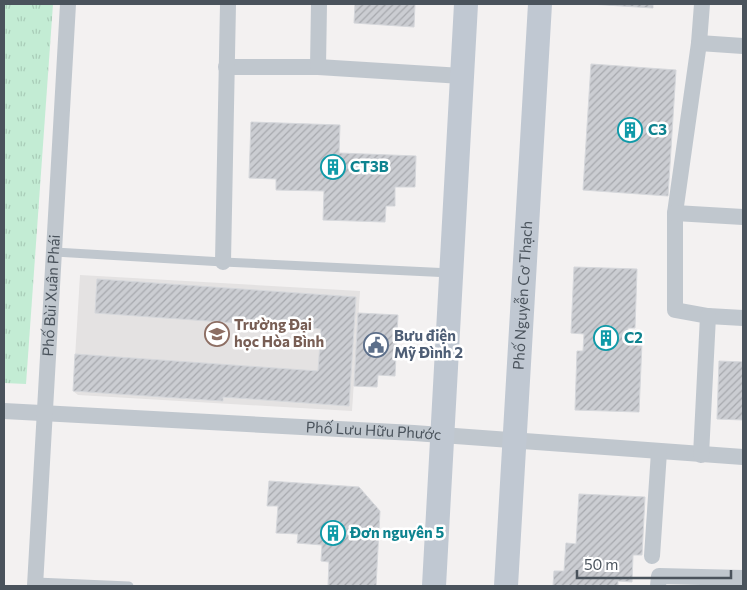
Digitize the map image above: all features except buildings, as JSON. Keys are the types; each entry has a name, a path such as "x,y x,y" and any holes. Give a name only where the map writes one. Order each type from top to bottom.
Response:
{"street":[{"name":"Phố Bùi Xuân Phái","path":"36,584 68,4"},
{"path":"223,262 228,4"},
{"path":"318,67 319,4"},
{"path":"434,586 466,4"},
{"name":"Phố Nguyễn Cơ Thạch","path":"506,586 540,4"},
{"path":"702,4 699,43 674,212 675,310 708,316 743,318"},
{"path":"699,43 743,46"},
{"path":"226,67 318,67 462,76"},
{"path":"674,212 743,217"},
{"path":"701,455 708,316"},
{"name":"Phố Lưu Hữu Phước","path":"4,411 442,436 743,457"},
{"path":"652,556 659,452"},
{"path":"659,581 743,578"}],"lane":[{"path":"55,252 451,273"},
{"path":"36,584 129,586"}],"shaded area":[{"name":"Trường Đại học Hòa Bình","path":"80,275 360,291 352,411 78,395 73,391"}],"green space":[{"path":"4,4 53,4 26,384 4,383"}],"place":[{"name":"C3","path":"630,130"},
{"name":"CT3B","path":"333,167"},
{"name":"Trường Đại học Hòa Bình","path":"217,334"},
{"name":"C2","path":"606,338"},
{"name":"Bưu điện Mỹ Đình 2","path":"376,345"},
{"name":"Đơn nguyên 5","path":"333,533"}]}
